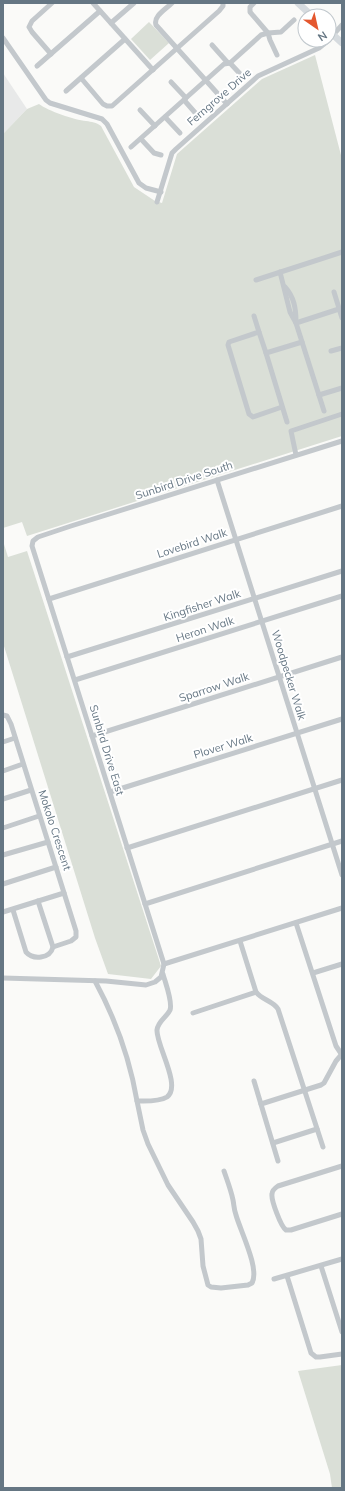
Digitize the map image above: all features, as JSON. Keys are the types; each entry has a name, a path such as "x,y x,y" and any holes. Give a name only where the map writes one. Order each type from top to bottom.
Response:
{"street":[{"path":"51,54 29,27 32,21 52,3"},
{"path":"93,3 153,70"},
{"path":"111,23 134,3"},
{"path":"172,3 156,18 155,22 226,104"},
{"path":"80,78 103,104 110,106 114,105 219,11 223,6 223,3"},
{"path":"254,3 250,8 250,12 268,33 277,55"},
{"path":"38,66 100,11"},
{"path":"131,147 224,64 229,63 261,35 281,32 294,20"},
{"path":"3,38 46,100 50,103 102,120 107,124 139,183 146,188 161,192"},
{"path":"66,91 125,38"},
{"path":"212,45 243,77"},
{"name":"Ferngrove Drive","path":"158,202 173,152 260,75 317,48"},
{"path":"171,82 198,116"},
{"path":"140,110 155,126"},
{"path":"166,117 180,133"},
{"path":"141,139 154,153 160,155"},
{"path":"256,280 342,252"},
{"path":"280,272 290,312 296,323 324,411"},
{"path":"334,292 342,318"},
{"path":"296,323 339,308"},
{"path":"254,316 287,422"},
{"path":"259,332 228,342 245,402 249,414 253,417 282,407"},
{"path":"266,353 302,342"},
{"path":"331,351 342,348"},
{"path":"319,395 342,388"},
{"path":"296,455 291,431 342,414"},
{"name":"Sunbird Drive South","path":"33,541 36,538 51,533 342,441"},
{"name":"Woodpecker Walk","path":"217,480 342,875"},
{"name":"Lovebird Walk","path":"49,599 342,506"},
{"name":"Sunbird Drive East","path":"33,541 32,546 164,964"},
{"name":"Kingfisher Walk","path":"67,657 342,571"},
{"name":"Heron Walk","path":"75,680 342,596"},
{"name":"Sparrow Walk","path":"92,736 342,657"},
{"name":"Mokolo Crescent","path":"3,715 9,719 77,934 74,940 53,947 51,953 46,956 37,957 28,955 13,910"},
{"name":"Plover Walk","path":"110,792 342,719"},
{"path":"3,742 15,738"},
{"path":"3,771 23,764"},
{"path":"127,848 342,780"},
{"path":"3,799 32,790"},
{"path":"3,828 39,816"},
{"path":"145,904 342,841"},
{"path":"3,855 48,842"},
{"path":"3,884 56,868"},
{"path":"3,912 64,893"},
{"path":"38,901 53,947"},
{"path":"137,1101 166,1098 171,1091 170,1076 157,1034 158,1026 171,1008 163,974 164,964 342,908"},
{"path":"261,1104 324,1083 336,1061 342,1054 336,1046 296,923"},
{"path":"240,941 258,996 276,1005 278,1009 323,1147"},
{"path":"313,973 342,964"},
{"path":"3,978 106,981 146,985 155,982 163,974"},
{"path":"95,981 104,999 127,1059 143,1130 148,1144 168,1185 198,1231 201,1239 203,1266 206,1280 210,1287 214,1288 248,1285 252,1283 254,1278 243,1231 236,1215 230,1188 224,1171"},
{"path":"193,1013 256,992"},
{"path":"254,1081 278,1161"},
{"path":"273,1143 317,1129"},
{"path":"342,1166 278,1186 273,1190 272,1196 281,1226 286,1230 291,1230 342,1214"},
{"path":"274,1279 342,1259"},
{"path":"321,1266 342,1332"},
{"path":"287,1276 311,1353 316,1357 342,1354"}],"shaded area":[{"path":"149,22 169,43 150,60 131,39"},
{"path":"315,55 342,159 342,436 27,536 22,522 3,528 3,134 27,109 39,104 62,115 97,124 101,126 134,187 155,201 162,203 177,154 262,79"},
{"path":"3,73 27,109 3,134"},
{"path":"3,541 8,557 27,551 161,966 151,979 108,974 95,938 3,643"},
{"path":"342,1365 342,1488 332,1488 330,1474 298,1371"}]}
